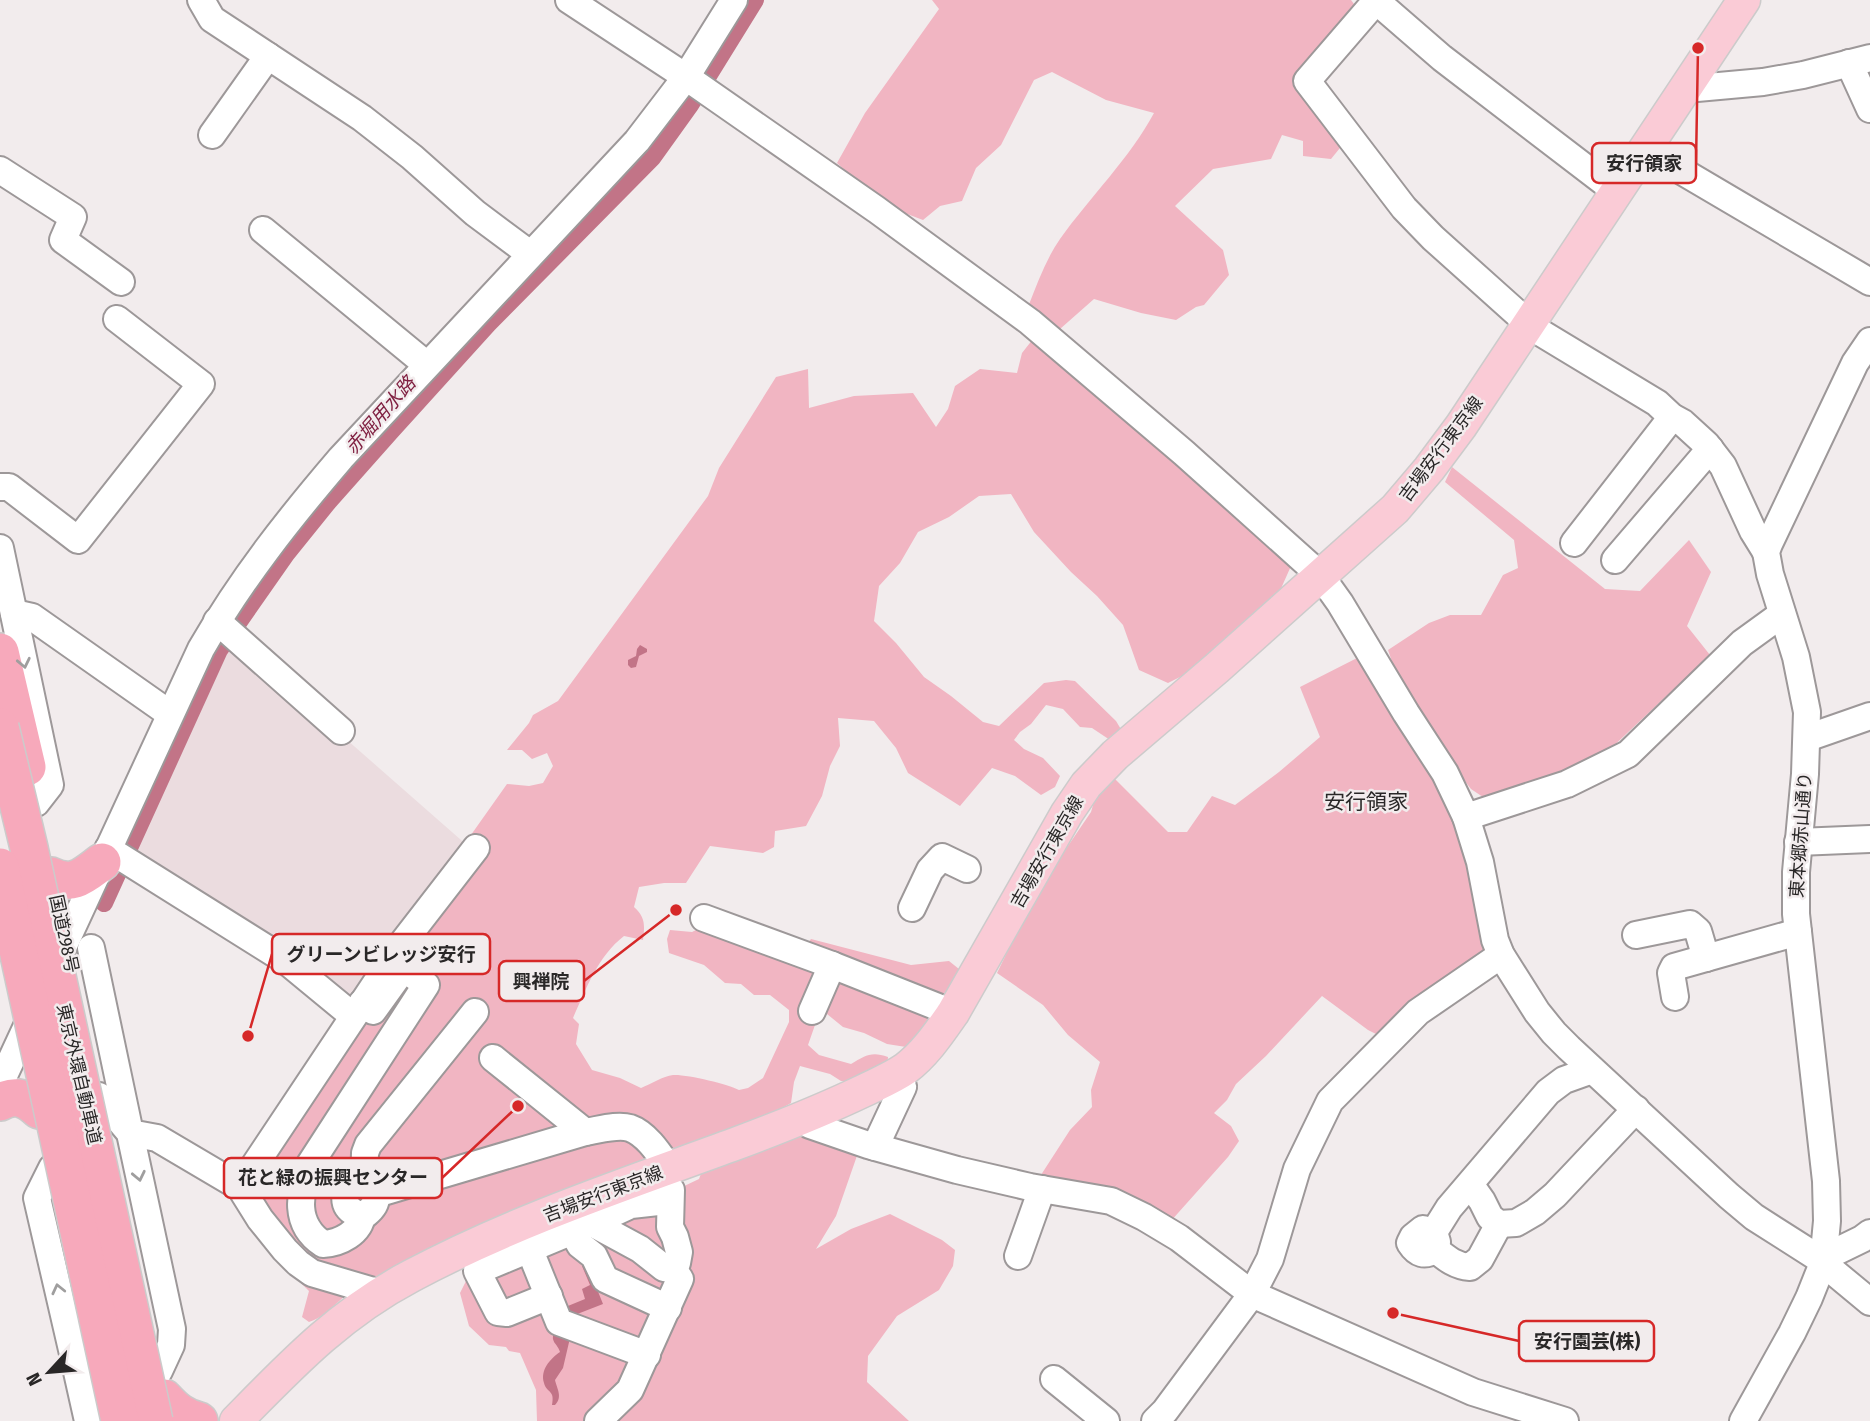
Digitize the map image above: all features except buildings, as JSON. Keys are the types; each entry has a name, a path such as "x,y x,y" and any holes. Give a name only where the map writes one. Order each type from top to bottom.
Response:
{"highway":[{"name":"国道298号","path":"0,652 51,876 78,944 99,1096 162,1403"},
{"name":"東京外環自動車道","path":"0,727 162,1403"},
{"path":"51,876 62,881 72,881 105,856"},
{"name":"東京外環自動車道","path":"0,867 120,1421"},
{"path":"0,937 51,1168 84,1361 105,1421"},
{"path":"0,1102 8,1098 28,1099 39,1110"},
{"path":"162,1403 190,1419 199,1421"}],"main road":[{"name":"吉場安行東京線","path":"236,1421 318,1339 363,1303 431,1265 486,1239 666,1187 894,1075 923,1052 953,1013 1067,813 1086,785 1115,755 1367,536 1395,509 1429,469 1529,325 1744,0"}],"street":[{"path":"201,0 212,19 362,118 475,213 530,254"},
{"path":"569,0 686,77 877,210 1030,322 1184,453 1320,575 1445,772 1466,817 1480,862 1495,940 1501,955 1537,1013 1592,1070 1754,1217 1823,1260 1870,1302"},
{"path":"0,1084 23,1034 78,944 105,856 201,649 260,556 341,458 637,141 686,77 734,0"},
{"path":"1376,1 1442,58 1616,192"},
{"name":"東本郷赤山通り","path":"1376,1 1307,81 1404,208 1433,238 1529,325 1657,403 1710,449 1723,466 1753,531 1766,552 1770,575 1796,657 1807,712 1796,873 1796,914 1826,1181 1827,1221 1823,1260 1809,1298 1743,1421"},
{"path":"212,135 268,56"},
{"path":"1686,89 1763,82 1860,61 1870,109"},
{"path":"1646,150 1870,282"},
{"path":"0,170 73,217 63,240 121,282"},
{"path":"263,230 427,365"},
{"path":"0,486 9,487 78,540 201,384 117,319"},
{"path":"1766,552 1855,363 1870,341"},
{"path":"1574,543 1672,417"},
{"path":"1615,560 1710,449"},
{"path":"0,548 50,785 36,803"},
{"path":"14,613 32,617 170,714"},
{"path":"1466,817 1567,784 1628,754 1742,643 1782,614"},
{"path":"217,621 341,731"},
{"path":"1807,738 1870,716"},
{"path":"1798,842 1870,839"},
{"path":"240,1187 404,941 476,848"},
{"path":"105,856 285,960 358,1010 373,1012 404,968 426,985 310,1164 301,1192 303,1219 308,1231 323,1244 333,1243 357,1229 367,1197 365,1153 368,1145 475,1012"},
{"path":"912,908 930,870 942,857 967,869"},
{"path":"704,918 953,1013"},
{"path":"1636,935 1690,924 1698,931 1706,958"},
{"path":"1675,997 1671,973 1674,967 1798,932"},
{"path":"78,944 130,1133 172,1329 162,1403"},
{"path":"1155,1421 1252,1293 1270,1259 1297,1169 1330,1101 1418,1012 1501,955"},
{"path":"811,1010 832,965"},
{"path":"1564,1080 1569,1048"},
{"path":"492,1058 585,1132"},
{"path":"1499,1223 1480,1258 1470,1266 1460,1266 1448,1259 1435,1240 1449,1209 1548,1092 1564,1080 1592,1070"},
{"path":"875,1147 903,1087 894,1075"},
{"path":"99,1096 130,1133 157,1138 240,1187 260,1219 298,1263 313,1273 380,1293"},
{"path":"1470,1184 1490,1217 1499,1223 1516,1223 1535,1212 1579,1172 1636,1110"},
{"path":"803,1119 810,1125 875,1147 957,1170 1111,1201 1179,1238 1252,1293 1473,1392 1565,1421"},
{"path":"367,1197 585,1132 629,1128 642,1135 666,1187 670,1227 679,1252 673,1269"},
{"path":"548,1296 507,1313 498,1312 477,1271 582,1227 666,1187"},
{"path":"1018,1256 1042,1189"},
{"path":"582,1227 640,1248 664,1268 673,1269 680,1279 630,1390 598,1421"},
{"path":"582,1227 580,1245 594,1256 605,1279 668,1308"},
{"path":"1823,1260 1870,1233"},
{"path":"529,1248 559,1322 647,1355"},
{"path":"84,1361 88,1421"},
{"path":"1054,1379 1106,1421"}],"shaded area":[{"path":"932,0 1351,0 1354,4 1343,28 1324,40 1295,74 1344,143 1331,159 1303,156 1303,141 1282,135 1271,159 1213,169 1175,206 1223,250 1229,275 1204,305 1176,320 1094,299 1060,329 1028,307 1042,272 1060,239 1122,162 1154,113 1106,100 1052,72 1034,80 1001,145 976,168 962,201 940,206 923,220 902,212 868,191 837,163 865,113 939,9"},
{"path":"1033,339 1058,357 1291,566 1279,593 1200,667 1168,683 1139,670 1123,625 1034,532 1011,494 979,496 949,517 918,532 900,563 879,586 874,621 924,677 983,722 999,726 1044,683 1075,681 1116,721 1122,731 1110,740 1092,728 1080,727 1063,709 1046,705 1014,740 1024,749 1043,758 1060,776 1055,787 1041,795 1015,776 992,768 960,806 908,773 896,748 874,721 838,718 840,746 830,766 822,796 806,826 775,831 774,847 763,853 710,846 686,883 639,887 634,907 643,921 643,940 624,936 615,944 594,974 573,1018 579,1024 576,1044 592,1070 620,1078 641,1088 673,1075 707,1080 739,1090 748,1088 763,1078 789,1022 789,1010 770,995 754,995 741,984 725,983 704,965 669,953 667,939 670,930 692,932 706,925 797,957 811,939 911,965 949,961 959,969 932,1028 921,1033 906,1047 887,1044 843,1027 827,1014 815,1025 808,1045 819,1055 851,1064 868,1055 888,1057 887,1070 856,1081 841,1081 830,1074 800,1066 791,1103 772,1114 371,1278 362,1282 318,1318 309,1322 302,1317 309,1291 298,1280 249,1183 461,849 507,784 529,786 543,783 553,766 547,753 532,759 522,750 507,750 533,715 558,701 708,496 719,468 776,377 808,369 809,408 854,396 913,393 936,427 948,409 955,386 980,369 1017,373 1022,353"},
{"path":"1452,467 1605,589 1640,591 1689,540 1711,572 1687,626 1710,655 1588,770 1486,799 1471,789 1444,754 1423,714 1396,673 1388,650 1429,623 1450,615 1481,615 1503,575 1518,568 1514,540 1445,482"},
{"path":"232,639 469,847 343,1016 268,954 128,869 202,691"},
{"path":"640,645 647,649 647,652 639,656 636,667 631,668 628,660 636,656"},
{"path":"1361,656 1385,703 1444,786 1488,944 1472,965 1380,1036 1322,996 1236,1084 1227,1100 1214,1113 1231,1126 1239,1141 1170,1222 1039,1178 1070,1130 1092,1107 1091,1090 1100,1062 1068,1035 1043,1005 997,973 1036,893 1091,812 1096,795 1115,779 1168,832 1187,832 1212,796 1235,805 1320,737 1300,687"},
{"path":"799,1133 859,1150 836,1216 816,1249 851,1229 890,1214 942,1240 955,1250 953,1266 939,1290 897,1316 868,1356 867,1382 909,1421 537,1421 536,1390 520,1353 509,1351 506,1347 489,1345 469,1326 460,1293 466,1281 466,1273 676,1181 680,1188 699,1179 702,1171"},
{"path":"592,1262 593,1279 603,1304 567,1318 563,1308 585,1299 582,1289 590,1285 582,1266"},
{"path":"554,1333 570,1338 563,1368 555,1380 559,1399 552,1405 552,1394 545,1386 543,1374 547,1365 560,1352 554,1341"}],"waterway":[{"name":"赤堀用水路","path":"104,903 219,650 286,554 328,502 488,324 652,158 690,105 755,0"}],"place":[{"name":"安行領家","path":"1698,48"},
{"name":"興禅院","path":"676,910"},
{"name":"グリーンビレッジ安行","path":"248,1036"},
{"name":"花と緑の振興センター","path":"518,1106"},
{"name":"安行園芸(株)","path":"1393,1313"}],"district":[{"name":"安行領家","path":"1366,802"}]}
